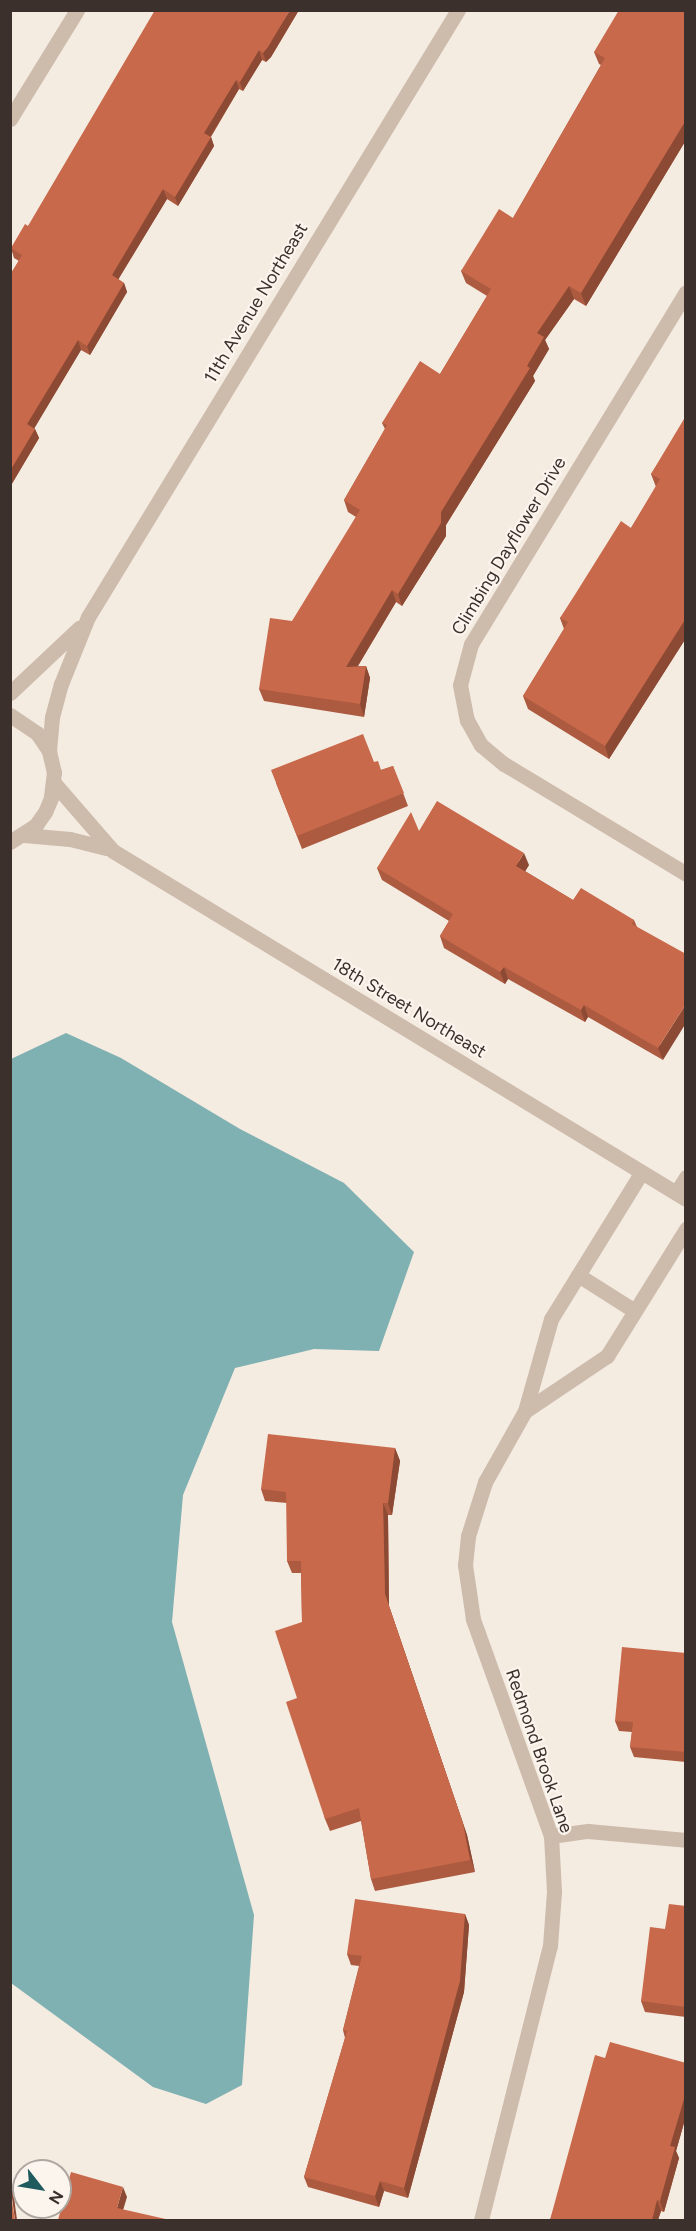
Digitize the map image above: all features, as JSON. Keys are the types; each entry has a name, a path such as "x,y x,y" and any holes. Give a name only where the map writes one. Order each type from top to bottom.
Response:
{"street":[{"path":"10,119 77,10"},
{"name":"11th Avenue Northeast","path":"54,783 49,751 52,717 61,684 88,616 458,10"},
{"name":"Climbing Dayflower Drive","path":"686,292 471,644 460,685 467,720 481,745 504,764 686,874"},
{"name":"11th Avenue Northeast","path":"10,693 88,616"},
{"path":"10,715 37,733 49,751"},
{"path":"17,838 45,812 54,783"},
{"name":"18th Street Northeast","path":"54,783 113,851"},
{"name":"18th Street Northeast","path":"17,838 70,839 113,851 681,1196"},
{"name":"Redmond Brook Lane","path":"481,2220 550,1946 554,1891 550,1836 473,1619 465,1565 474,1508 525,1411 551,1319 641,1173"},
{"path":"681,1196 686,1177"},
{"name":"Redmond Brook Lane","path":"525,1411 607,1356 686,1229"},
{"path":"578,1275 635,1311"},
{"path":"550,1836 588,1831 686,1840"}],"water":[{"path":"66,1033 121,1058 240,1129 344,1183 414,1252 379,1351 314,1349 235,1368 183,1495 172,1622 254,1915 242,2085 206,2104 153,2087 11,1983 11,1059"}],"building":[{"path":"155,10 290,10 268,47 263,53 259,50 240,82 236,80 204,133 211,137 175,197 163,189 112,275 124,283 87,346 78,340 27,424 35,429 10,471 10,275 22,255 11,248 25,224 28,226"},
{"path":"619,10 686,10 686,120 581,293 569,286 537,333 544,337 527,366 530,368 441,512 441,523 398,594 392,590 346,667 366,666 360,704 259,689 270,618 292,621 360,510 344,500 387,425 382,423 420,361 440,374 491,289 461,271 499,209 513,218 605,58 594,52"},
{"path":"684,419 686,420 686,618 605,746 523,696 568,622 560,618 621,521 631,528 660,479 651,474"},
{"path":"363,734 374,762 378,761 381,770 393,766 404,793 297,836 271,770"},
{"path":"437,801 524,853 516,866 573,900 581,888 634,920 632,924 686,954 686,1004 658,1048 584,1005 581,1010 504,967 500,972 440,936 453,914 377,868 411,812 419,831"},
{"path":"268,1434 395,1448 388,1503 383,1503 385,1594 463,1823 470,1860 371,1879 359,1808 325,1819 286,1702 297,1698 275,1631 302,1622 301,1561 287,1561 286,1492 261,1489"},
{"path":"622,1647 686,1653 686,1752 630,1747 633,1722 615,1721"},
{"path":"355,1899 465,1914 460,1981 404,2188 380,2181 375,2196 304,2177 347,2031 343,2030 362,1956 347,1954"},
{"path":"669,1904 686,1906 686,2007 641,2001 650,1927 665,1929"},
{"path":"610,2042 686,2063 686,2092 670,2146 675,2147 660,2201 657,2200 652,2220 550,2220 595,2055 605,2058"},
{"path":"72,2172 123,2187 117,2208 170,2220 58,2220 72,2219"},
{"path":"10,2189 12,2219 15,2220 10,2220"}]}
